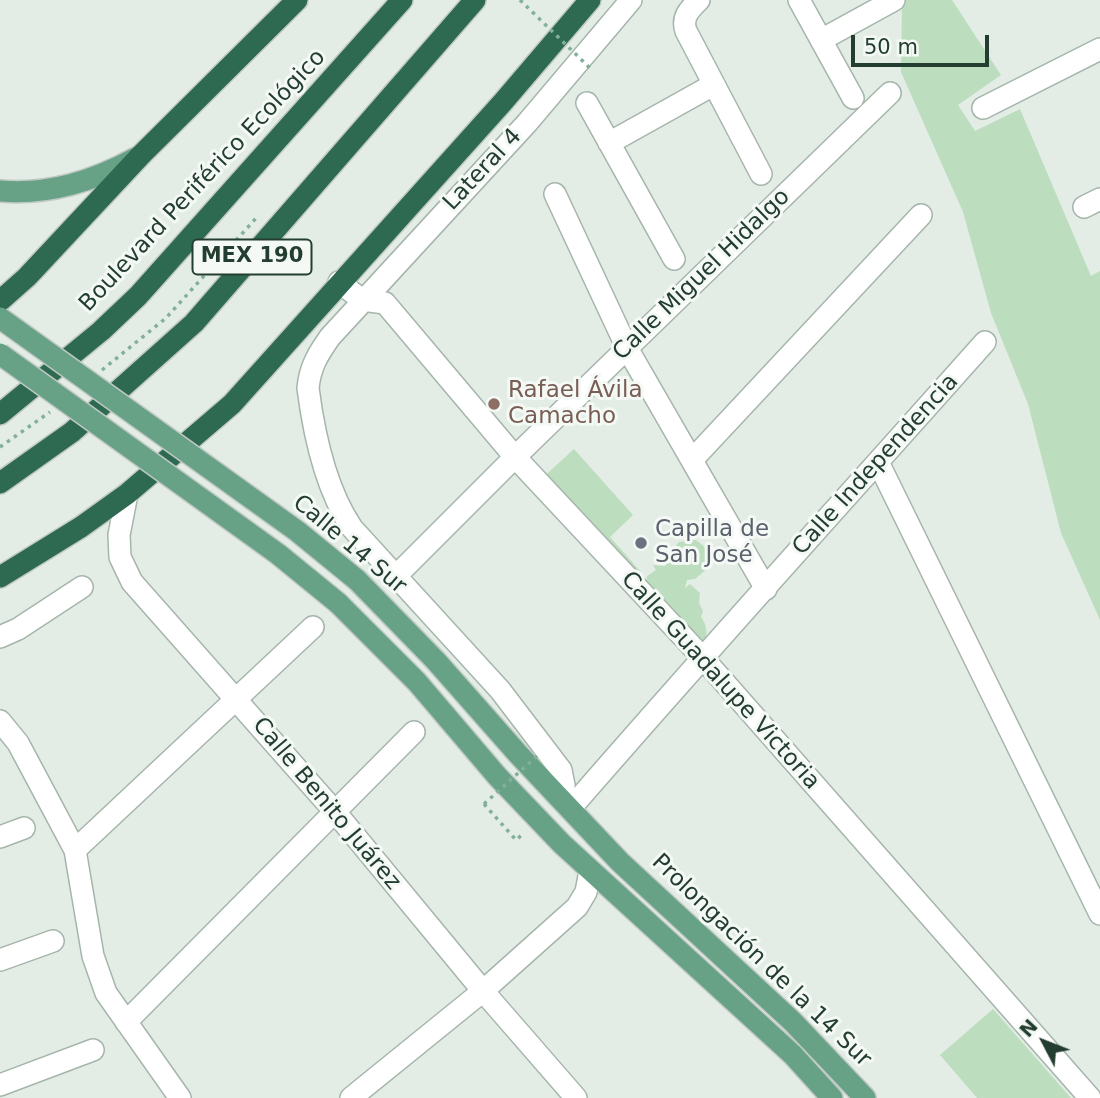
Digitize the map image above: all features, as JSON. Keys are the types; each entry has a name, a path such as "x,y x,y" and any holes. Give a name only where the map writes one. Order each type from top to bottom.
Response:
{"highway":[{"path":"0,302 27,277 141,155 297,0"},
{"name":"Boulevard Periférico Ecológico","path":"0,414 102,331 138,296 402,0"},
{"name":"MEX 190","path":"0,483 72,432 194,323 475,0"},
{"path":"0,577 81,527 127,494 232,404 503,102 590,0"}],"main road":[{"path":"0,191 48,190 78,183 104,175 141,155"},
{"name":"Calle 14 Sur","path":"0,318 297,531 356,580 527,755 620,862"},
{"path":"0,354 278,554 338,603 417,682 497,776 590,871"},
{"name":"Prolongación de la 14 Sur","path":"620,862 793,1022 865,1098"},
{"name":"Prolongación de la 14 Sur","path":"590,871 793,1055 832,1098"}],"street":[{"name":"Lateral 4","path":"567,804 561,770 499,690 352,528 338,507 330,489 308,388 309,372 330,337 362,300 527,123 631,0"},
{"path":"699,0 687,13 683,23 761,174"},
{"path":"799,0 853,98"},
{"path":"821,40 894,0"},
{"path":"983,108 1100,48"},
{"path":"609,143 713,85"},
{"name":"Calle Miguel Hidalgo","path":"396,576 626,348 890,93"},
{"path":"503,102 527,123"},
{"path":"587,103 674,259"},
{"path":"555,194 626,348 766,589"},
{"path":"692,460 921,215"},
{"name":"Calle Guadalupe Victoria","path":"340,282 362,300 385,303 515,457 702,657 1090,1098"},
{"name":"Calle Independencia","path":"567,804 766,589 985,342"},
{"path":"878,462 1100,914"},
{"name":"Calle Benito Juárez","path":"127,494 118,535 120,557 132,582 336,813 576,1098"},
{"path":"0,637 18,629 82,587"},
{"path":"75,850 313,627"},
{"path":"0,720 18,743 75,850 97,972 106,993 180,1098"},
{"path":"126,1022 414,733"},
{"path":"0,837 24,828"},
{"path":"351,1098 483,990 578,907 586,892 590,871"},
{"path":"0,960 52,941"},
{"path":"0,1085 93,1050"}],"path":[{"path":"520,0 593,71"},
{"path":"92,378 166,318 266,208"},
{"path":"0,447 50,412"},
{"path":"516,840 484,804 527,755"}],"green space":[{"path":"902,0 952,0 1001,75 958,105 975,131 1020,109 1091,276 1100,271 1100,620 1061,533 1028,404 991,313 963,212 901,72"},
{"path":"574,449 633,515 610,537 641,572 637,576 540,480"},
{"path":"696,540 706,548 708,568 695,579 687,580 685,588 690,584 700,593 699,603 703,611 701,617 706,633 700,648 646,584 647,576 656,570 653,565 665,566 672,556 677,554 674,548 679,542"},
{"path":"993,1009 1071,1098 977,1098 940,1055"}],"place":[{"name":"Rafael Ávila Camacho","path":"494,404"},
{"name":"Capilla de San José","path":"641,543"}]}
